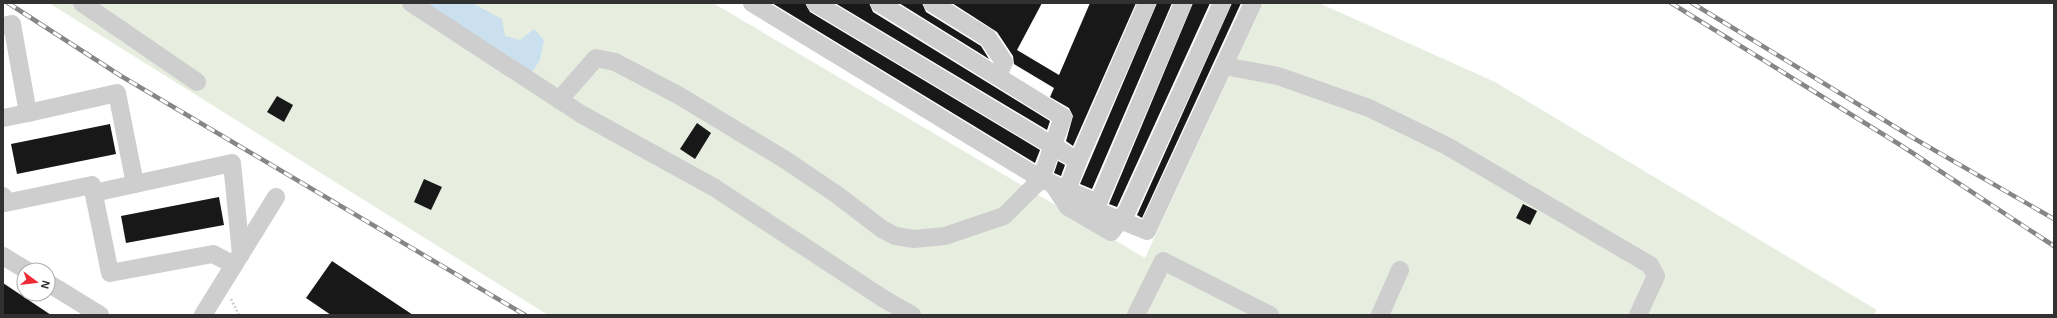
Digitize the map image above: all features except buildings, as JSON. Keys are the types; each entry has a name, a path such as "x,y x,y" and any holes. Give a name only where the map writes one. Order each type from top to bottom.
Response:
{"street":[{"path":"82,3 197,82"},
{"path":"411,3 581,114 715,188 884,299 912,315"},
{"path":"752,3 1054,185 1098,203"},
{"path":"815,3 1072,158"},
{"path":"879,3 1063,117 1054,185 1068,208 1111,232 1127,212 1222,3"},
{"path":"932,3 988,38 1004,62 998,76"},
{"path":"559,100 596,58 615,62 678,96 784,159 836,194 882,229 895,236 914,238 945,236 1004,216 1054,185 1072,158 1147,3"},
{"path":"1183,3 1095,210 1147,231 1253,3"},
{"path":"3,26 12,24 28,113"},
{"path":"1224,66 1278,76 1369,108 1447,146 1650,265 1656,276 1638,315"},
{"path":"3,118 117,93 135,184"},
{"path":"94,193 232,163 237,260"},
{"path":"3,196 5,203 92,185 110,273 213,254 237,260"},
{"path":"203,315 276,197"},
{"path":"3,256 16,264"},
{"path":"1136,315 1163,261 1270,315"},
{"path":"1380,315 1400,270"},
{"path":"56,288 100,315"}],"green space":[{"path":"49,3 713,3 1145,258 1263,3 1319,3 1495,82 1877,310 1874,315 548,315"}],"water":[{"path":"416,3 472,3 502,19 505,36 520,40 534,29 544,40 540,60 530,75"}],"railway":[{"path":"8,3 121,76 525,315"},
{"path":"1671,3 1902,146 2054,246"},
{"path":"1692,3 1915,139 2054,219"}]}
